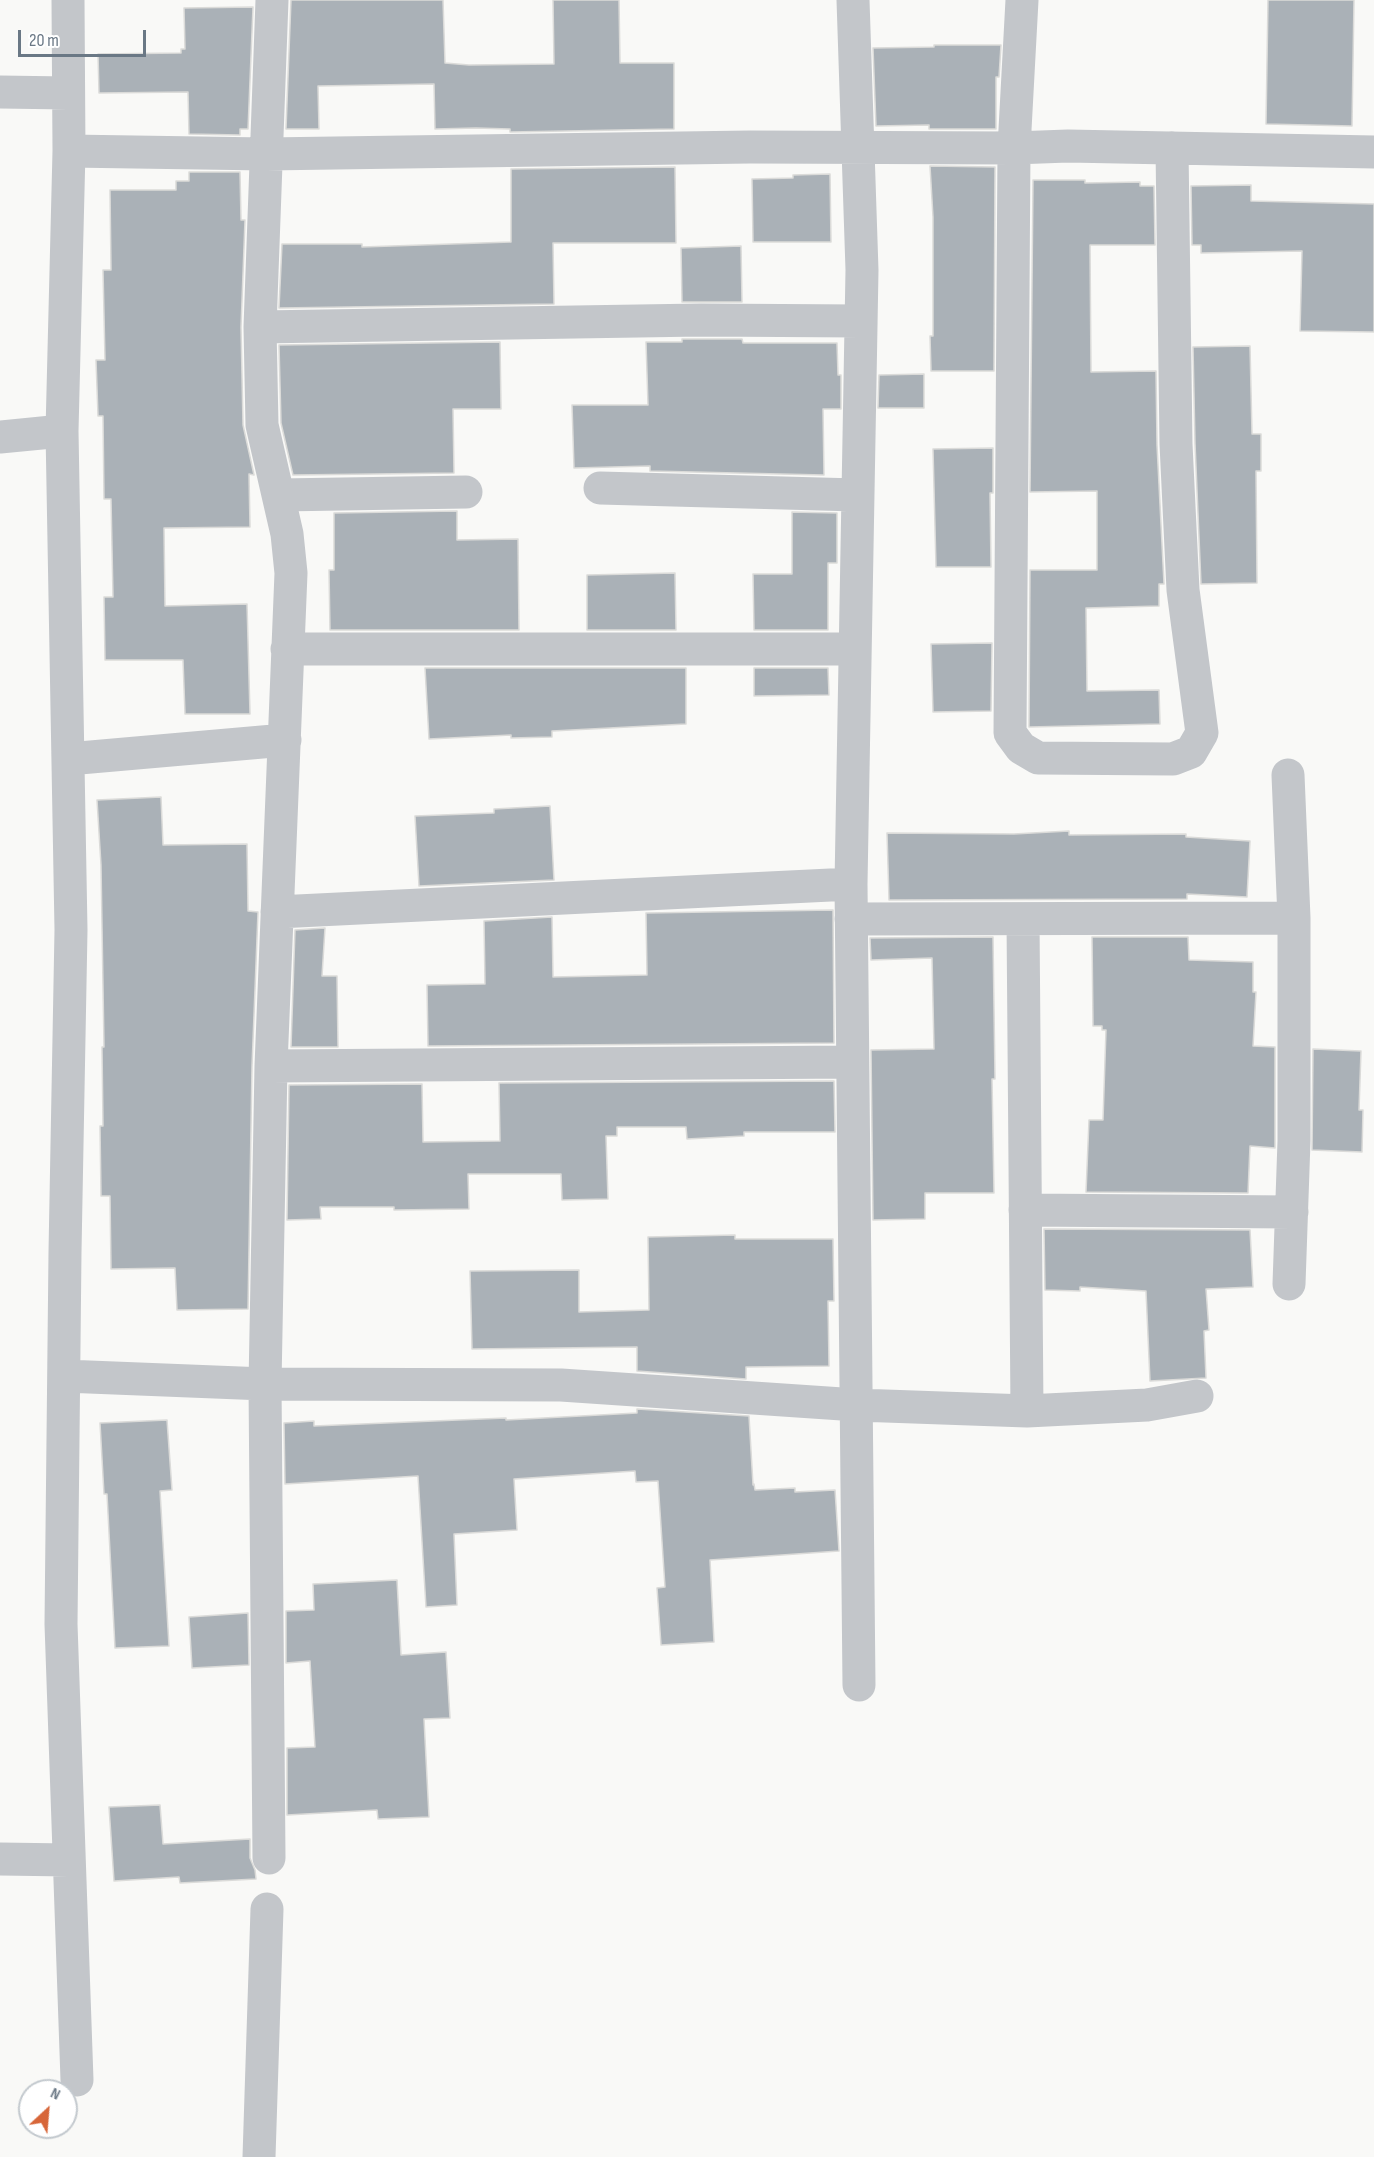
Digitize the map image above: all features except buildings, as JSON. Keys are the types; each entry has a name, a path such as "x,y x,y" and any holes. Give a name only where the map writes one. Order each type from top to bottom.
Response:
{"street":[{"path":"68,0 69,151 63,431 71,930 61,1624 77,2079"},
{"path":"269,1858 265,1384 271,1066 291,573 287,534 262,425 260,327 272,0"},
{"path":"853,0 862,270 851,884 859,1685"},
{"path":"1022,0 1014,148 1010,733 1021,748 1038,758 1173,759 1191,752 1202,733 1182,579 1176,444 1172,148"},
{"path":"0,92 68,93"},
{"path":"69,151 266,153 1068,146 1374,152"},
{"path":"260,327 701,320 861,321"},
{"path":"0,437 63,431"},
{"path":"600,488 857,495"},
{"path":"279,495 466,492"},
{"path":"287,649 854,649"},
{"path":"68,759 285,740"},
{"path":"1288,775 1294,918 1294,1141 1289,1284"},
{"path":"277,912 851,884"},
{"path":"851,919 1294,918"},
{"path":"1023,919 1027,1411"},
{"path":"271,1066 852,1062"},
{"path":"1025,1210 1292,1212"},
{"path":"64,1376 265,1384 561,1385 857,1405 1027,1411 1147,1405 1197,1396"},
{"path":"0,1859 69,1860"},
{"path":"259,2157 257,2155 267,1909"}]}
